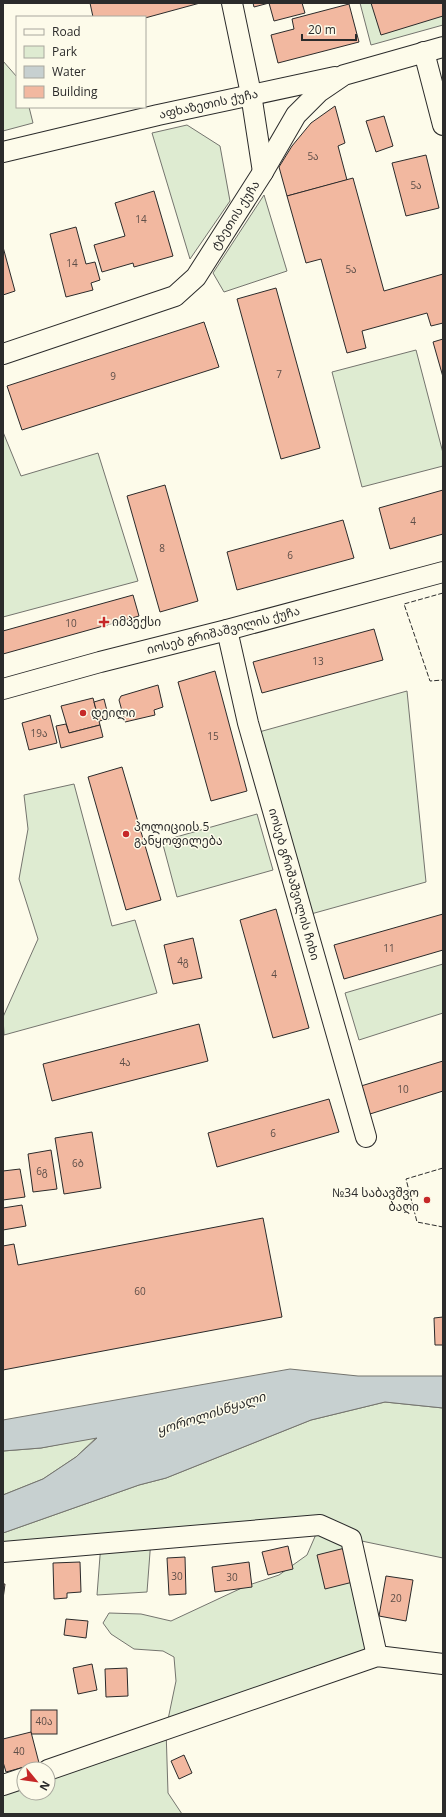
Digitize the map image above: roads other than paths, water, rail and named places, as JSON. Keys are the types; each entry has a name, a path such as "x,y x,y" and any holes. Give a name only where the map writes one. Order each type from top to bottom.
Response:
{"street":[{"path":"232,3 251,94 263,172"},
{"name":"ტბეთის ქუჩა","path":"3,354 175,296 196,277 263,172 296,115 319,92 344,75 443,47"},
{"path":"424,52 443,125"},
{"name":"აფხაზეთის ქუჩა","path":"3,152 251,94 344,75"},
{"name":"იოსებ გრიშაშვილის ქუჩა","path":"3,690 100,662 227,630 443,572"},
{"name":"იოსებ გრიშაშვილის ჩიხი","path":"227,630 248,722 366,1137"},
{"path":"3,1552 320,1525 351,1539 377,1656"},
{"path":"56,1767 377,1656 443,1664"},
{"path":"3,1785 16,1781"}],"water":[{"name":"ყოროლისწყალი","path":"290,1369 358,1376 443,1376 443,1408 385,1402 311,1420 166,1478 139,1485 3,1533 3,1495 43,1479 76,1457 97,1438 41,1448 3,1451 3,1420"}],"place":[{"name":"იმპექსი","path":"104,622"},
{"name":"დეილი","path":"83,713"},
{"name":"პოლიციის 5 განყოფილება","path":"126,834"},
{"name":"№34 საბავშვო ბაღი","path":"427,1200"}]}
